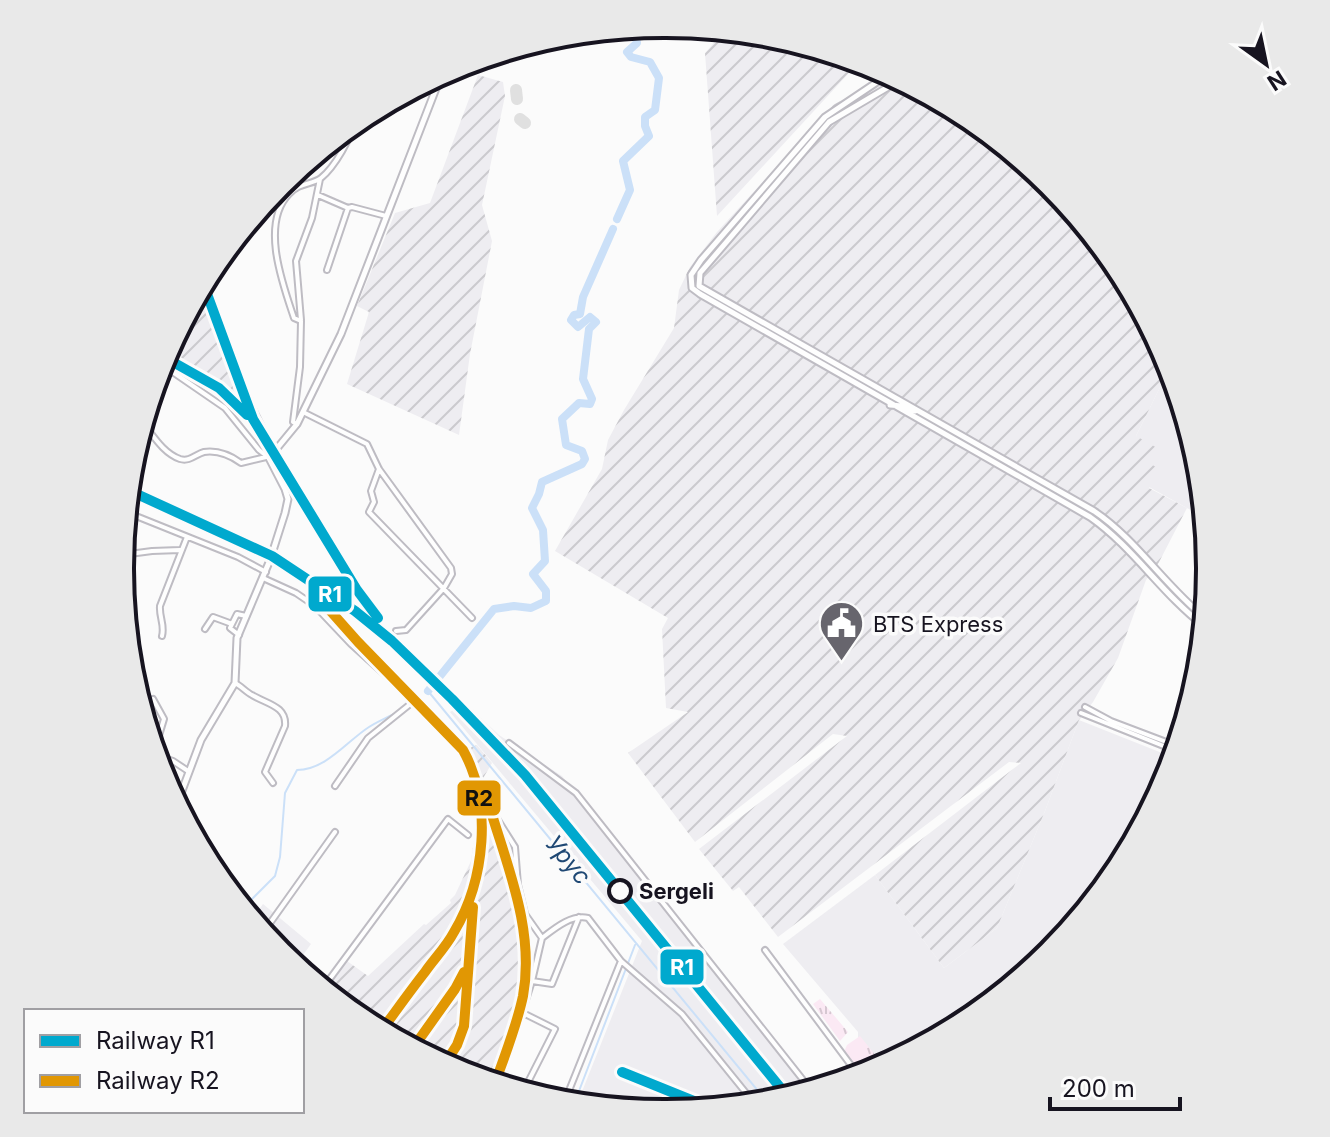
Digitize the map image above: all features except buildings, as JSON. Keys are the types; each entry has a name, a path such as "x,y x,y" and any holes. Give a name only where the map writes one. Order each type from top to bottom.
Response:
{"street":[{"path":"877,82 825,117 765,184 700,273 695,285 698,293 1096,522 1193,616"},
{"path":"734,226 772,189 829,122 888,87"},
{"path":"152,434 164,449 180,459 203,452 231,456 241,463 268,458 275,453 297,424 341,334 435,91"},
{"path":"297,424 293,422 300,367 302,301 297,286 296,261 318,195 320,179 345,146"},
{"path":"293,190 302,183 320,179"},
{"path":"765,184 772,189"},
{"path":"318,195 348,208 386,216"},
{"path":"286,197 277,221 276,256 294,318 301,321"},
{"path":"327,270 348,208"},
{"path":"695,285 1106,520 1194,608"},
{"path":"210,296 243,389 275,453"},
{"path":"172,372 225,408 268,458 284,484 288,499 264,575 239,635 235,650 235,683 201,740 182,788"},
{"path":"890,405 923,413"},
{"path":"303,412 361,440 451,568 452,574 444,588 406,630 396,631"},
{"path":"379,469 371,491 374,502 368,508 369,512 472,618"},
{"path":"137,517 238,557 296,593 315,606 351,644 414,701 368,738 335,786"},
{"path":"162,636 164,628 160,606 187,537"},
{"path":"135,554 180,550"},
{"path":"239,635 230,628 237,614 246,616"},
{"path":"205,629 212,617 232,624"},
{"path":"235,683 280,709 286,719 265,772 273,783"},
{"path":"153,699 164,719 161,731"},
{"path":"1085,707 1165,744"},
{"path":"1081,713 1165,744"},
{"path":"509,743 576,793 804,1081"},
{"path":"171,760 188,771"},
{"path":"486,787 496,817 515,847 518,885 525,914 542,938"},
{"path":"330,979 448,819 468,835"},
{"path":"270,923 335,832"},
{"path":"532,981 548,985 553,983 579,917"},
{"path":"503,1074 523,1013 542,938 558,926 584,917 591,921 621,961 682,1014 746,1092"},
{"path":"765,950 851,1065"},
{"path":"569,1090 621,961"},
{"path":"523,1013 555,1029 529,1081"}],"shaded area":[{"path":"716,41 734,43 802,56 850,71 717,216 705,53"},
{"path":"478,75 503,82 505,96 482,205 492,241 470,354 459,435 347,384 369,312 357,306 395,213 430,203"},
{"path":"882,84 930,109 988,148 1058,213 1086,246 1124,303 1162,384 1136,436 1159,449 1151,464 1159,469 1149,488 1187,508 1158,564 1146,580 1118,658 1079,720 997,928 944,968 875,875 1021,763 1009,762 778,937 739,887 733,891 699,849 847,736 833,734 695,842 628,753 688,712 666,708 662,629 668,618 555,551 602,469 608,440 624,410 674,328 679,290 690,267 717,232 833,105 857,92"},
{"path":"209,298 240,389 230,394 176,363"},
{"path":"1162,384 1177,431 1192,511 1149,487 1151,464 1136,436"},
{"path":"465,703 499,735 562,776 806,1080 768,1089 700,1098 630,1098 582,1092 642,941 450,712"},
{"path":"1079,720 1162,753 1141,803 1106,863 1040,944 960,1010 874,1056 858,1037 858,1032 783,944 875,875 944,968 997,928"},
{"path":"477,745 492,763 482,780 495,819 514,850 523,968 514,1021 495,1071 462,1059 400,1028 333,981 347,961 368,976 451,903 471,861 478,812 473,777 462,751"},
{"path":"263,904 311,944 303,956 290,944 259,909"}],"green space":[{"path":"820,999 848,1032 840,1041 813,1004"},
{"path":"860,1036 876,1055 854,1064 844,1052 847,1045"}],"waterway":[{"path":"617,219 630,190 623,161 649,136 645,117 655,110 659,78 650,62 631,57 627,52 637,43 636,39"},
{"path":"428,691 494,609 514,606 531,608 546,601 546,591 533,574 545,561 543,530 532,508 542,482 582,464 585,459 582,451 566,445 562,419 579,403 590,404 592,399 583,379 589,329 596,322 590,317 578,327 571,320 574,315 580,314 583,297 613,229"},
{"name":"Урус","path":"426,693 428,691 758,1091"},
{"path":"403,707 409,702"},
{"path":"251,900 275,876 280,857 285,793 297,770 308,769 327,760 369,727 399,711"},
{"path":"579,1091 635,945"}],"taxiway":[{"path":"516,90 517,99"},
{"path":"520,119 525,123"}],"rail line":[{"name":"R1","path":"209,299 253,419 357,590 378,618"},
{"name":"R1","path":"176,364 219,388 247,415"},
{"name":"R1","path":"140,495 272,556 355,611 392,641 525,775 779,1086"},
{"name":"R2","path":"318,597 463,750 479,794 481,842 473,889 465,911 447,943 388,1021"},
{"name":"R2","path":"489,805 517,899 526,971 523,996 499,1072"},
{"name":"R2","path":"451,1054 464,1026 473,907"},
{"name":"R2","path":"420,1039 464,972"},
{"name":"R1","path":"622,1072 687,1098"}],"place":[{"name":"BTS Express","path":"842,663"},
{"name":"Sergeli","path":"620,891"}]}
